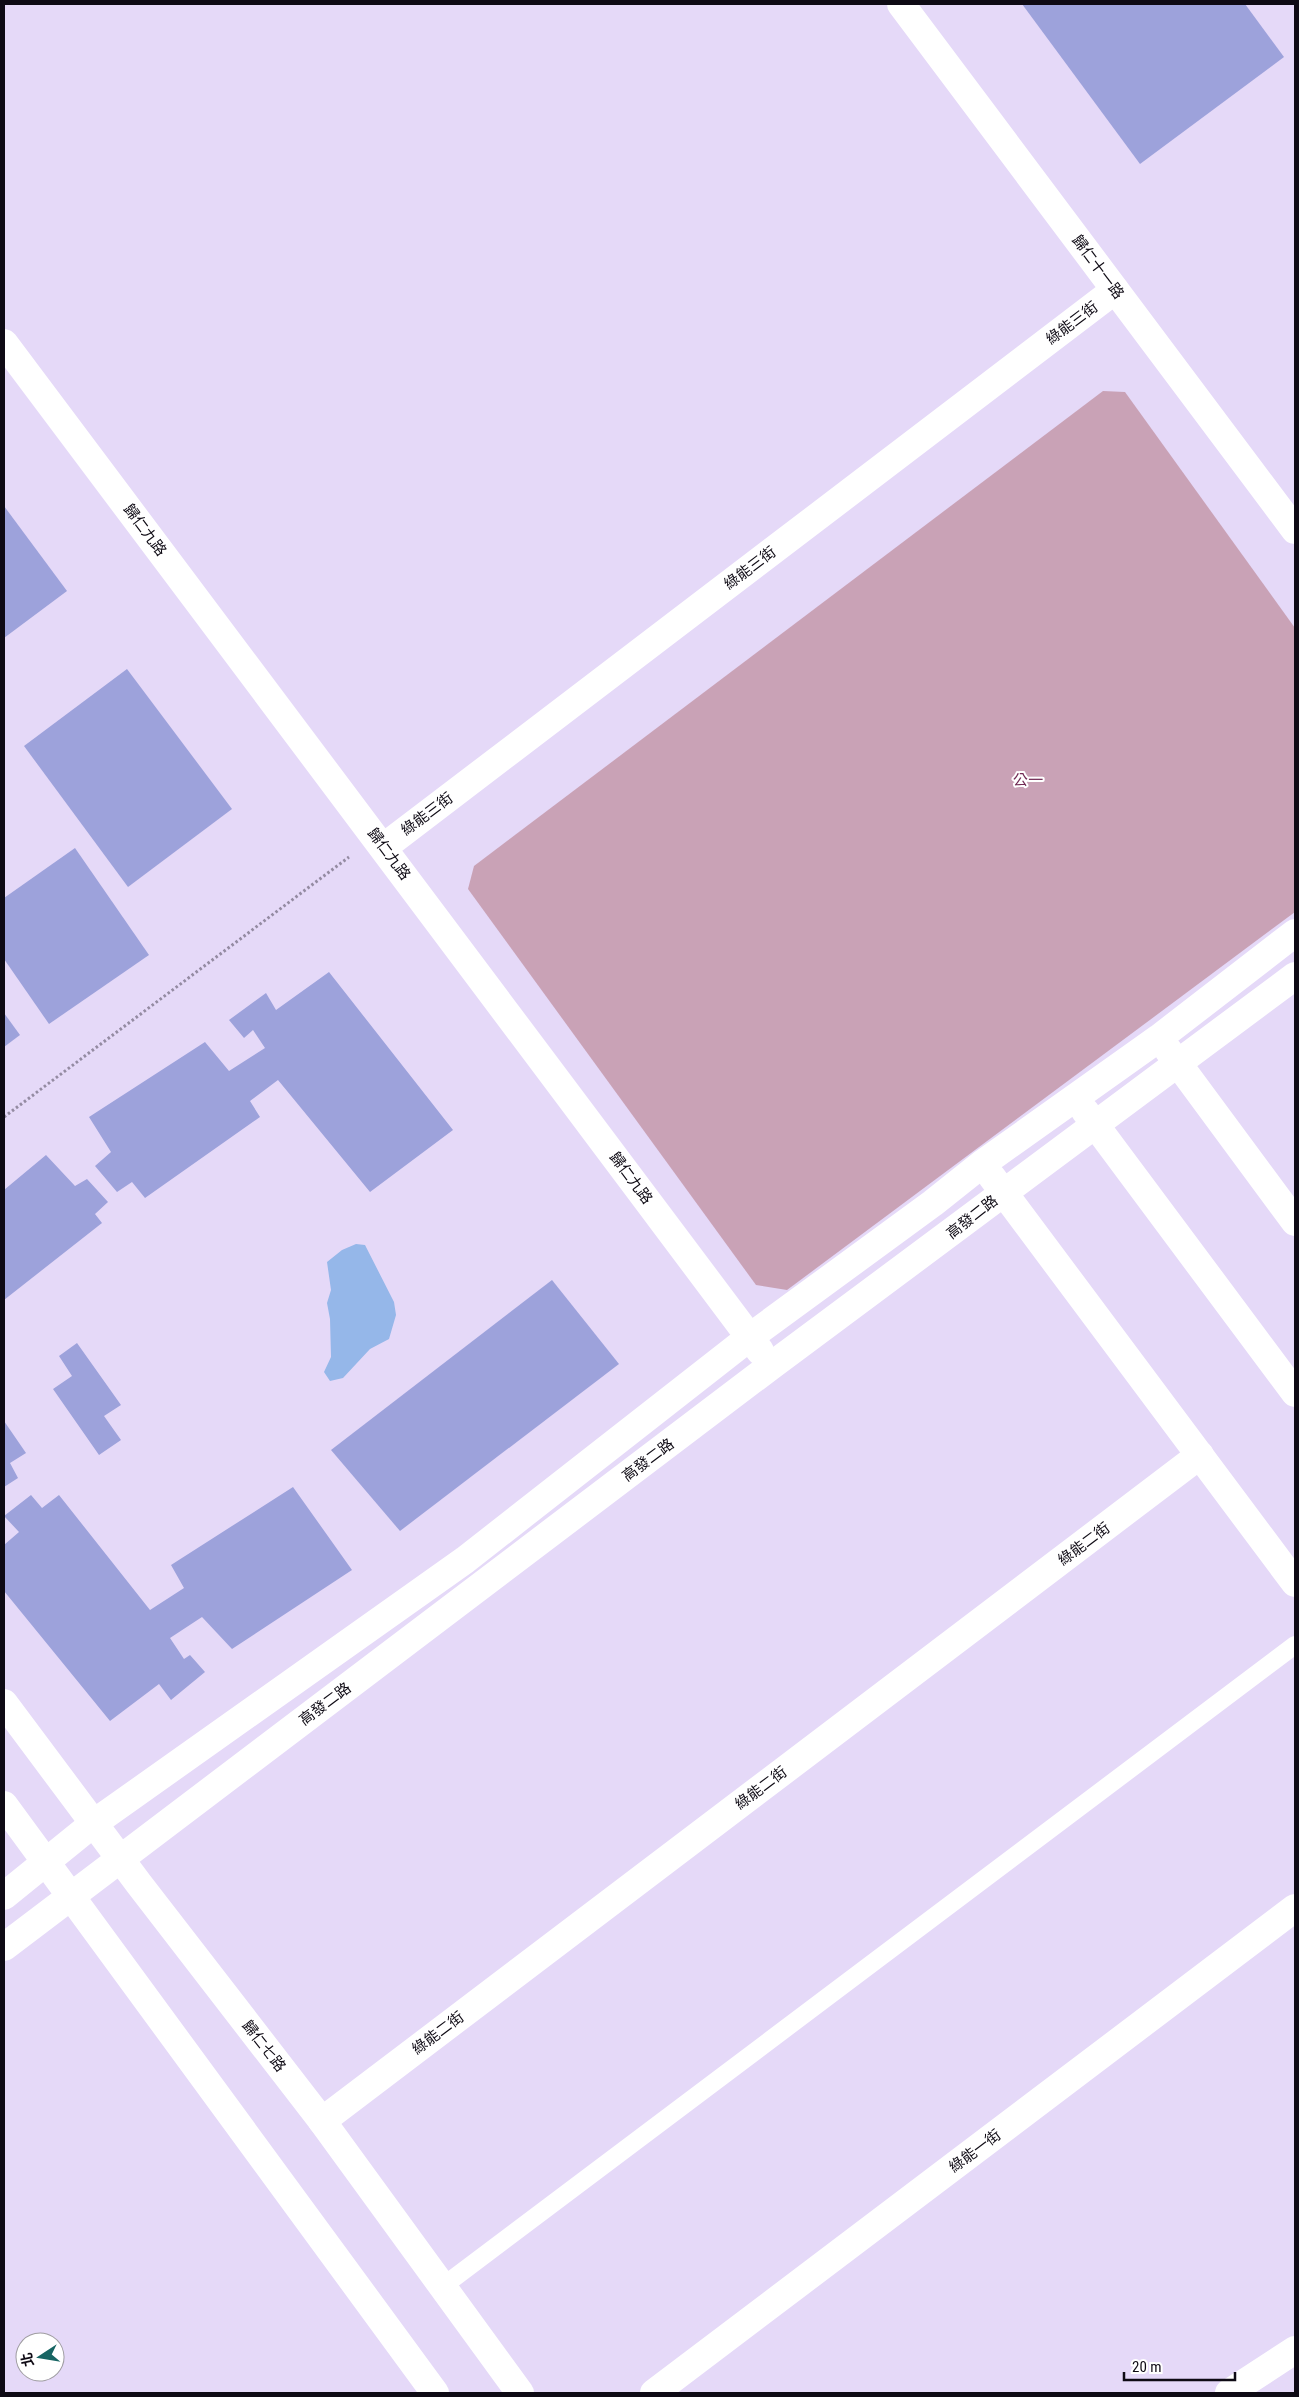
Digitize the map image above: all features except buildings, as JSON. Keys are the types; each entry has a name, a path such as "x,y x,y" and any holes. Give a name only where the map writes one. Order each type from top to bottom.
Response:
{"street":[{"name":"歸仁十一路","path":"901,4 1295,530"},
{"name":"綠能三街","path":"384,847 1115,290"},
{"name":"歸仁九路","path":"4,343 384,847 771,1366"},
{"path":"4,1896 94,1823 465,1560 750,1337 933,1203 982,1164 1159,1038 1295,933"},
{"name":"高發二路","path":"4,1947 771,1366 1295,976"},
{"path":"1159,1038 1295,1222"},
{"path":"1075,1098 1295,1393"},
{"path":"982,1164 1295,1583"},
{"name":"綠能二街","path":"322,2122 1200,1455"},
{"name":"歸仁七路","path":"4,1703 322,2122 520,2393"},
{"path":"4,1805 435,2393"},
{"name":"綠能一街","path":"654,2393 1295,1908"},
{"path":"1229,2393 1295,2350"}],"lane":[{"path":"442,2287 1295,1645"}],"path":[{"path":"4,1117 353,854"}],"green space":[{"name":"公一","path":"1103,391 1125,392 1295,628 1295,912 787,1290 756,1285 468,889 474,866"}],"water":[{"path":"356,1244 365,1245 394,1302 396,1315 389,1339 370,1349 343,1378 330,1381 324,1372 331,1357 330,1319 327,1303 331,1290 327,1262 342,1250"}]}
